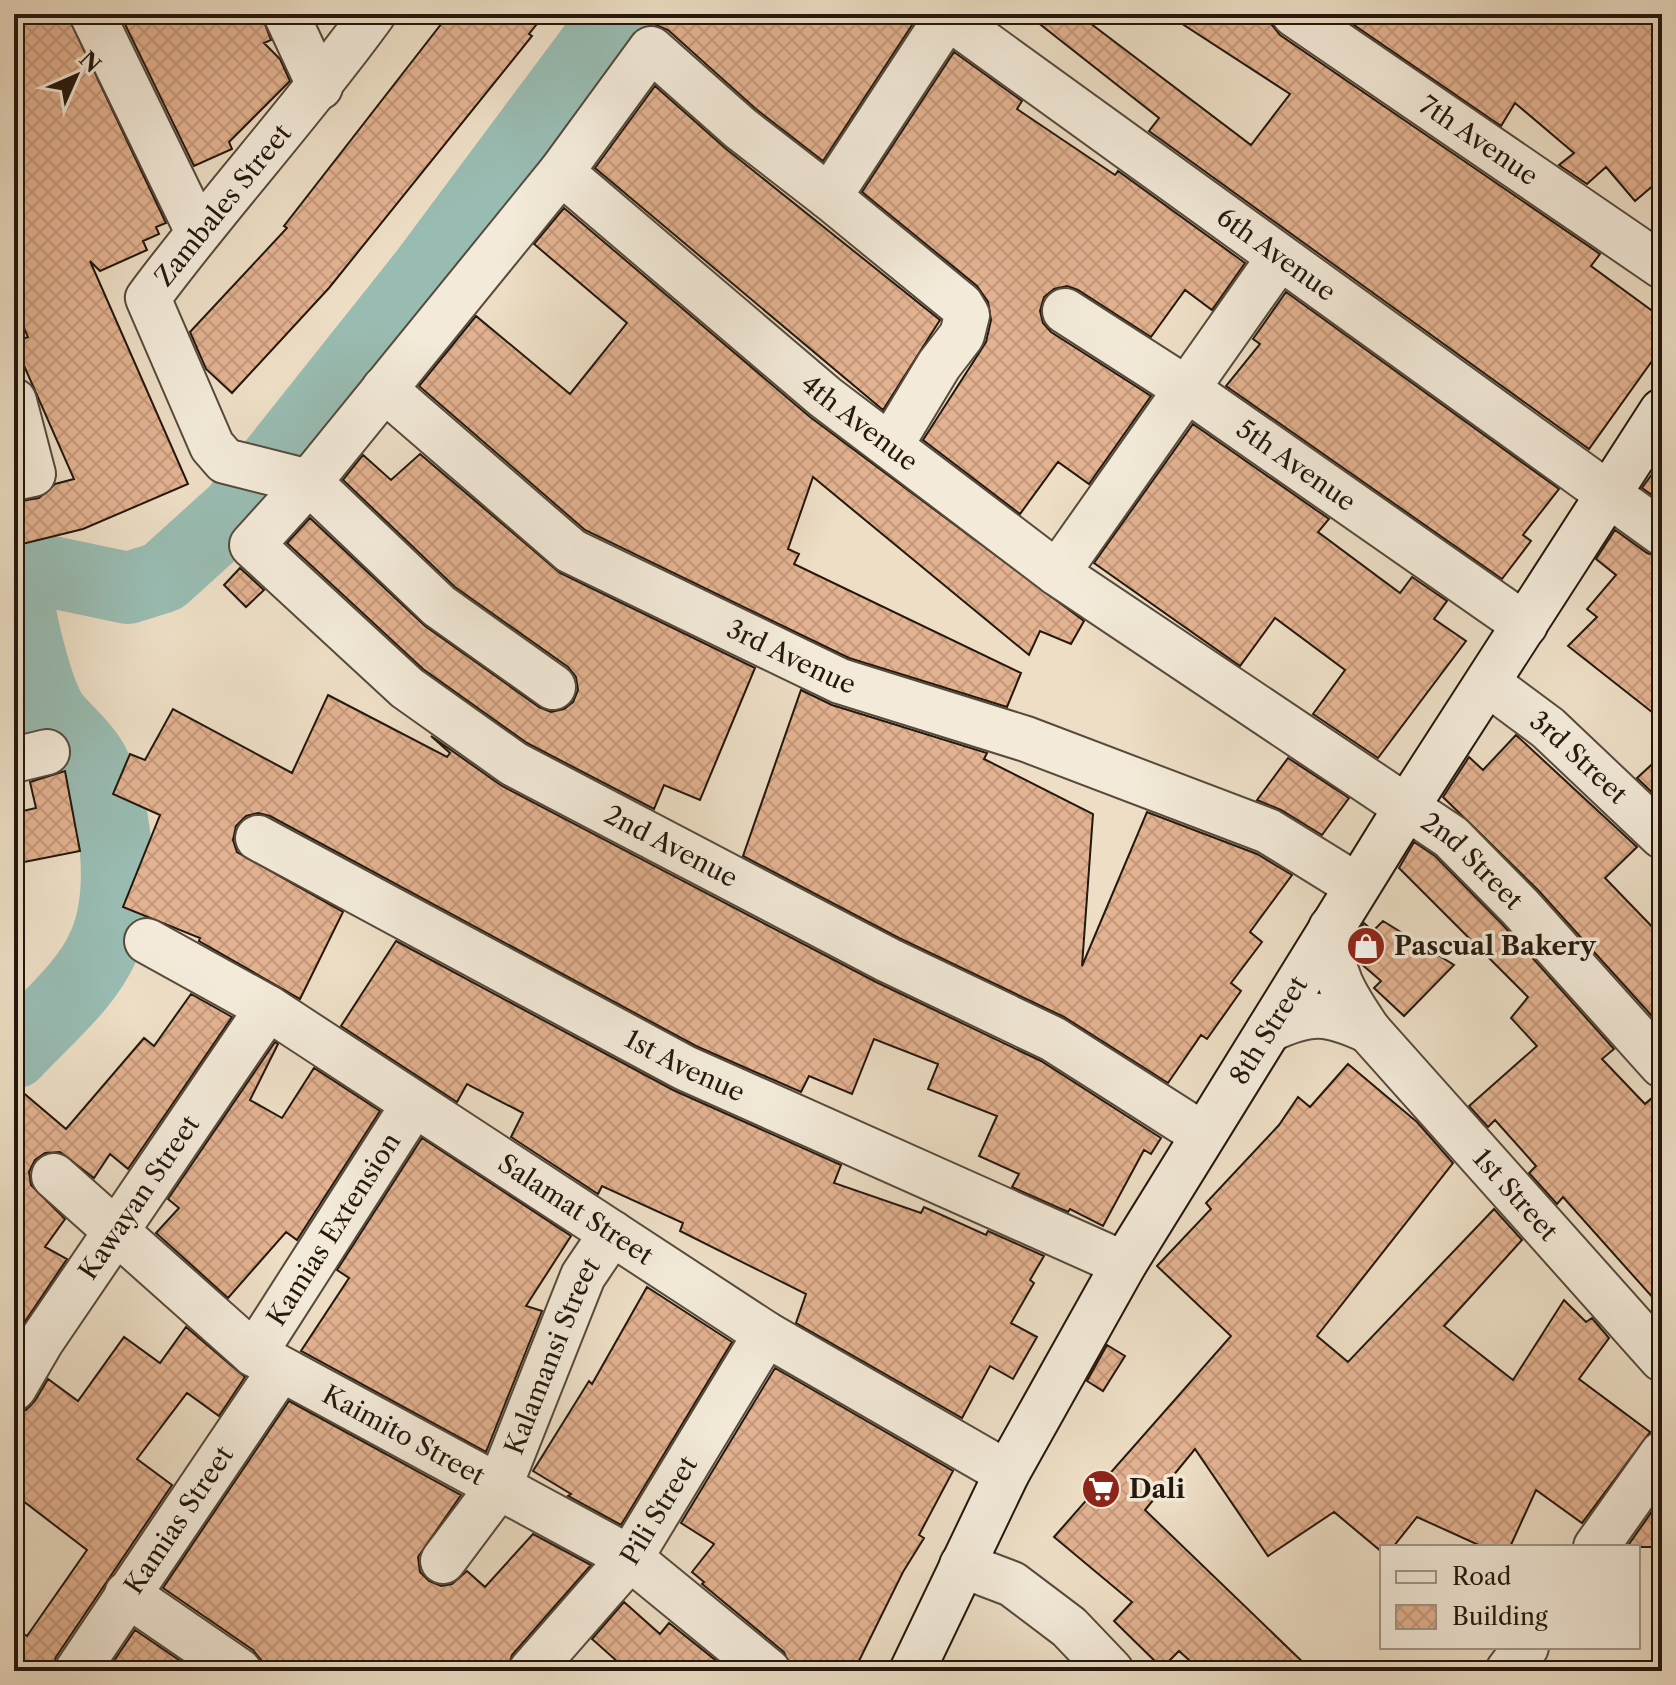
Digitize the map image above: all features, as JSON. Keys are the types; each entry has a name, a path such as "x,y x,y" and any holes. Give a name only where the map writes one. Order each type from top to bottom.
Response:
{"street":[{"path":"92,14 198,232"},
{"path":"286,14 320,87"},
{"name":"Zambales Street","path":"277,473 225,461 212,446 148,298 198,232 320,87 373,14"},
{"name":"7th Avenue","path":"1294,14 1662,266"},
{"path":"829,197 947,15"},
{"name":"6th Avenue","path":"947,15 1662,533"},
{"path":"553,687 439,606 277,473 384,389 561,172 651,49 740,128 961,305 967,315 962,335 939,365 890,446"},
{"name":"4th Avenue","path":"561,172 825,397 1057,573 1408,805"},
{"path":"1057,573 1279,258"},
{"name":"5th Avenue","path":"1065,311 1188,390 1525,625"},
{"name":"3rd Avenue","path":"384,389 571,551 840,681 1026,739 1268,831 1357,886"},
{"path":"14,401 33,474 14,478"},
{"name":"8th Street","path":"912,1671 1007,1473 1124,1264 1408,805 1489,684 1662,411"},
{"name":"2nd Avenue","path":"277,473 252,545 407,688 514,764 888,960 1053,1039 1202,1134"},
{"name":"3rd Street","path":"1489,684 1548,728 1662,836"},
{"name":"2nd Street","path":"1408,805 1451,837 1520,907 1662,1065"},
{"name":"1st Avenue","path":"258,838 685,1068 1124,1264"},
{"name":"1st Street","path":"1331,928 1330,958 1347,998 1369,1031 1662,1359"},
{"name":"Salamat Street","path":"147,941 268,1008 766,1334 1007,1473"},
{"name":"Kawayan Street","path":"14,1388 42,1340 118,1233 268,1008"},
{"name":"1st Street","path":"1269,1030 1298,1016 1334,1015 1369,1031"},
{"name":"Kamias Extension","path":"267,1362 414,1104"},
{"name":"Kaimito Street","path":"54,1176 267,1362 500,1485 630,1558 768,1671"},
{"name":"Kalamansi Street","path":"443,1561 500,1485 583,1276 612,1233"},
{"name":"Pili Street","path":"531,1671 630,1558 766,1334"},
{"name":"Kamias Street","path":"77,1671 267,1362"},
{"path":"1597,1545 1662,1454"},
{"path":"962,1565 1012,1584 1069,1627 1111,1671"},
{"path":"127,1594 239,1671"},
{"path":"1508,1671 1524,1649"}],"building":[{"path":"14,14 67,14 166,223 156,227 159,234 143,241 147,250 100,271 90,261 188,484 83,529 14,546 14,502 39,498 55,484 74,479 14,343 28,337 14,306"},
{"path":"120,14 261,14 271,40 264,43 280,59 290,81 229,142 232,149 194,166"},
{"path":"449,14 545,14 529,34 532,36 329,288 232,393 206,369 190,332 287,228 284,226"},
{"path":"665,14 904,14 914,22 823,161 756,109 668,30 656,25"},
{"path":"1027,14 1078,14 1251,145 1290,94 1167,14 1269,14 1272,25 1280,35 1600,254 1591,266 1662,318 1662,347 1589,449 1149,131 1159,118"},
{"path":"1338,14 1662,14 1662,178 1635,201 1606,167 1587,184 1559,165 1574,153 1515,103 1501,126"},
{"path":"954,52 1022,101 1017,109 1115,175 1118,171 1245,263 1212,310 1185,290 1151,337 1078,290 1067,286 1054,289 1044,297 1040,311 1043,323 1051,332 1151,396 1089,484 1058,462 1020,514 923,440 986,342 991,320 988,302 977,286 862,192"},
{"path":"655,86 725,148 940,320 883,410 595,168"},
{"path":"564,208 810,417 1084,621 1071,644 1040,631 1029,655 813,477 788,549 799,554 794,564 1021,673 1007,707 849,658 585,530 419,386 476,316 570,394 627,323 534,244"},
{"path":"1286,292 1559,489 1523,535 1531,541 1502,579 1226,386 1260,344 1253,339"},
{"path":"1193,424 1329,519 1318,532 1400,593 1412,577 1447,601 1434,619 1466,641 1378,758 1313,714 1345,670 1275,618 1240,666 1094,563"},
{"path":"420,454 560,573 755,668 700,800 664,785 654,809 527,743 423,669 287,543 310,518 425,626 539,707 551,712 564,709 573,702 578,690 576,677 568,667 455,587 343,480 363,455 391,480"},
{"path":"1662,460 1662,502 1642,488"},
{"path":"1615,530 1647,553 1662,558 1662,720 1568,646 1597,617 1587,609 1616,575 1596,559"},
{"path":"240,568 264,590 246,607 224,585"},
{"path":"801,690 832,705 987,753 984,759 1093,814 1082,966 1147,812 1257,854 1292,875 1250,932 1262,942 1231,983 1241,991 1207,1039 1201,1035 1168,1083 1064,1017 899,938 743,856"},
{"path":"328,695 447,757 450,753 431,736 502,786 876,982 1041,1061 1161,1138 1151,1154 1144,1150 1103,1226 1070,1209 1068,1212 1012,1187 1019,1174 979,1156 997,1116 928,1089 938,1064 874,1039 852,1094 809,1076 801,1092 696,1046 270,816 258,813 246,816 236,826 233,840 237,852 343,912 300,999 199,941 200,938 123,907 160,815 113,794 130,754 145,760 173,709 292,773"},
{"path":"1516,735 1637,847 1605,878 1662,937 1662,1005 1651,1015 1538,890 1443,797 1469,757 1483,770"},
{"path":"1662,755 1662,802 1637,778"},
{"path":"1288,758 1349,798 1322,835 1281,810 1257,800"},
{"path":"65,771 80,851 14,864 14,813 36,808 30,782"},
{"path":"1414,842 1435,856 1502,924 1614,1049 1602,1059 1645,1104 1662,1089 1662,1308 1563,1197 1557,1204 1529,1173 1536,1166 1495,1120 1488,1127 1469,1106 1537,1046 1511,1018 1528,997 1399,868"},
{"path":"1383,921 1454,965 1404,1016 1374,988 1381,981 1359,962 1357,953 1356,936 1364,923 1373,931"},
{"path":"396,941 673,1090 841,1165 834,1183 921,1213 924,1207 986,1235 988,1231 1044,1256 1030,1280 1034,1283 1011,1323 1037,1337 1013,1379 990,1366 962,1418 796,1323 806,1294 680,1231 683,1223 602,1186 598,1194 511,1137 523,1113 467,1084 457,1102 341,1026"},
{"path":"191,994 232,1017 128,1169 110,1154 94,1178 60,1152 45,1153 35,1160 29,1172 31,1185 65,1219 45,1247 67,1259 14,1338 14,1085 66,1129 144,1038 154,1046"},
{"path":"275,1042 278,1044 250,1100 282,1118 314,1068 380,1111 297,1240 286,1232 228,1298 156,1233 179,1208 168,1199"},
{"path":"1348,1064 1417,1122 1453,1163 1317,1336 1348,1362 1494,1209 1522,1240 1444,1326 1513,1380 1564,1300 1586,1322 1592,1318 1609,1338 1579,1379 1650,1432 1582,1523 1536,1490 1511,1545 1479,1545 1417,1517 1395,1545 1380,1545 1380,1550 1334,1512 1268,1556 1195,1449 1145,1510 1312,1671 1201,1671 1179,1651 1162,1668 1114,1621 1132,1602 1054,1537 1231,1336 1157,1266 1211,1209 1206,1203 1279,1125 1298,1097 1310,1107"},
{"path":"422,1138 571,1236 526,1306 542,1311 486,1452 301,1351 349,1278 337,1270"},
{"path":"647,1287 732,1342 621,1525 568,1496 571,1494 533,1471 589,1381 592,1384"},
{"path":"186,1327 245,1377 219,1416 187,1393 137,1459 172,1485 56,1657 52,1671 14,1671 14,1628 27,1636 87,1550 14,1494 14,1413 26,1410 35,1401 48,1379 78,1401 124,1337 160,1363"},
{"path":"1107,1345 1125,1356 1103,1391 1087,1381"},
{"path":"775,1368 953,1471 919,1535 924,1538 903,1572 854,1671 792,1671 784,1652 702,1584 704,1582 692,1572 714,1544 681,1523"},
{"path":"289,1401 461,1495 418,1557 420,1572 429,1581 441,1586 452,1584 467,1571 485,1587 533,1534 591,1565 512,1655 507,1671 264,1671 261,1660 253,1650 163,1588"},
{"path":"1662,1497 1662,1547 1628,1545"},
{"path":"624,1602 660,1634 669,1623 729,1671 628,1671 592,1639"},
{"path":"135,1630 195,1671 107,1671"}],"waterway":[{"path":"14,1053 76,989 96,960 111,925 117,877 113,827 101,780 88,754 46,703 30,657 18,597 42,570 128,588 163,577 236,511 426,272 618,14"}],"place":[{"name":"Pascual Bakery","path":"1366,946"},
{"name":"Dali","path":"1101,1489"}]}
